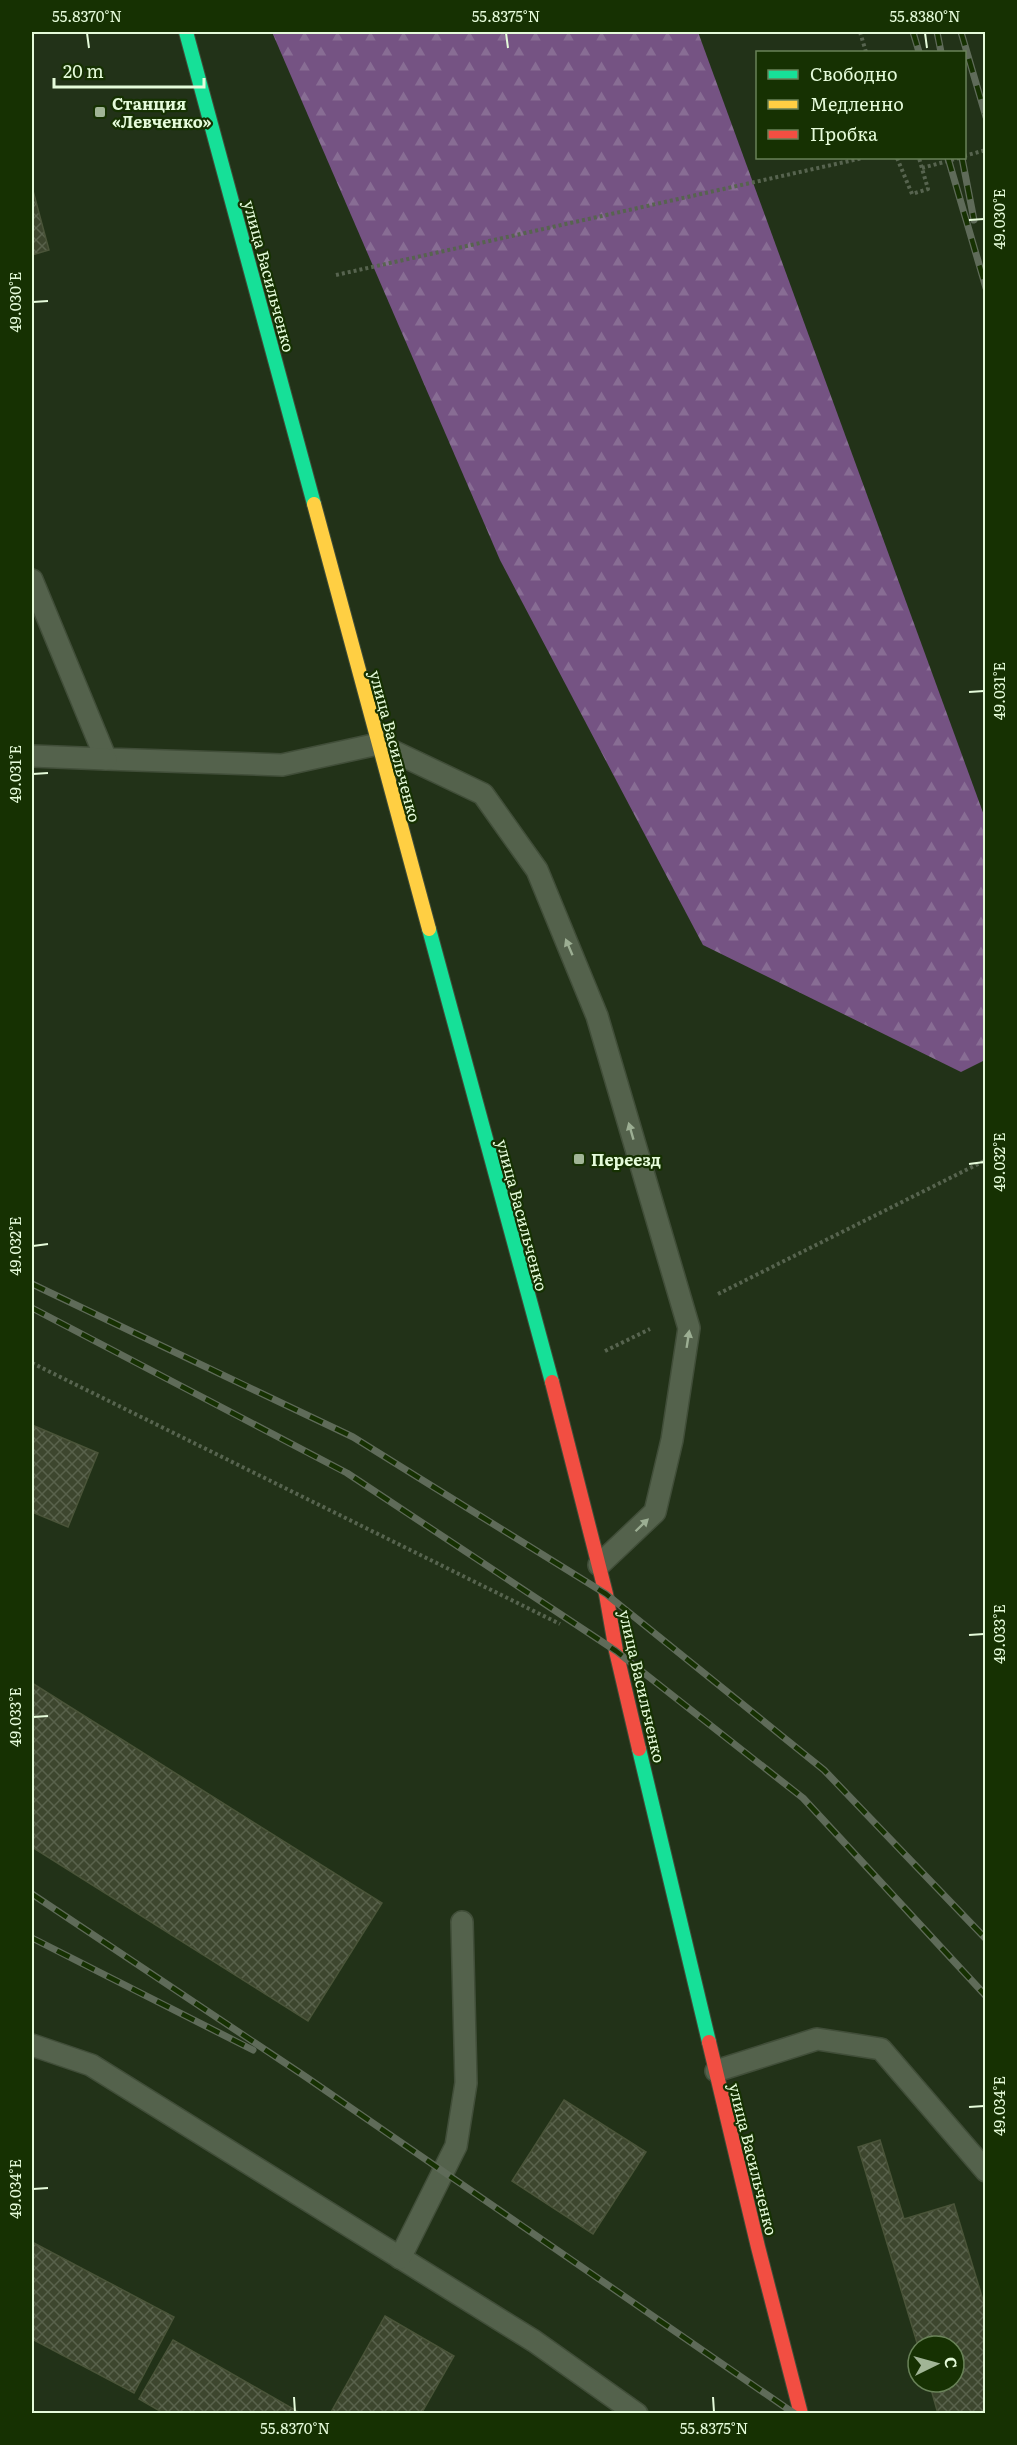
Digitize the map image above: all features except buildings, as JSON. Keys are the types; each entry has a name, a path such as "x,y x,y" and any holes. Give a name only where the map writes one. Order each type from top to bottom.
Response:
{"main road":[{"name":"улица Васильченко","path":"186,32 576,1470 599,1565 616,1651 716,2071 801,2414"}],"lane":[{"path":"32,580 106,759"},
{"path":"32,756 282,765 378,744 483,794 537,870 597,1016 689,1328 672,1440 655,1512 599,1565"},
{"path":"400,2258 456,2146 466,2083 462,1922"},
{"path":"716,2071 817,2039 881,2049 986,2170"},
{"path":"32,2045 91,2065 534,2342 636,2414"}],"path":[{"path":"860,32 866,51"},
{"path":"966,155 986,150"},
{"path":"336,275 858,159"},
{"path":"897,159 912,194 928,189 919,159"},
{"path":"922,168 955,159"},
{"path":"605,1351 986,1160"},
{"path":"32,1363 560,1624"}],"green space":[{"path":"272,32 698,32 985,818 985,1060 961,1072 703,945 500,560"}],"railway":[{"path":"913,32 919,51"},
{"path":"937,32 941,51"},
{"path":"961,32 986,117"},
{"path":"948,159 986,288"},
{"path":"962,159 974,220"},
{"path":"32,1284 353,1437 606,1594 824,1770 986,1939"},
{"path":"32,1308 347,1473 616,1651 803,1798 986,1996"},
{"path":"32,1894 306,2077 795,2414"},
{"path":"32,1938 253,2050"}],"traffic: fast":[{"path":"186,32 314,504"},
{"path":"429,929 552,1382"},
{"path":"639,1749 709,2042"}],"traffic: slow":[{"path":"314,504 429,929"}],"traffic: jam":[{"path":"552,1382 606,1594 616,1651 639,1749"},
{"path":"709,2042 801,2414"}],"place":[{"name":"Станция «Левченко»","path":"100,112"},
{"name":"Переезд","path":"579,1159"}]}
